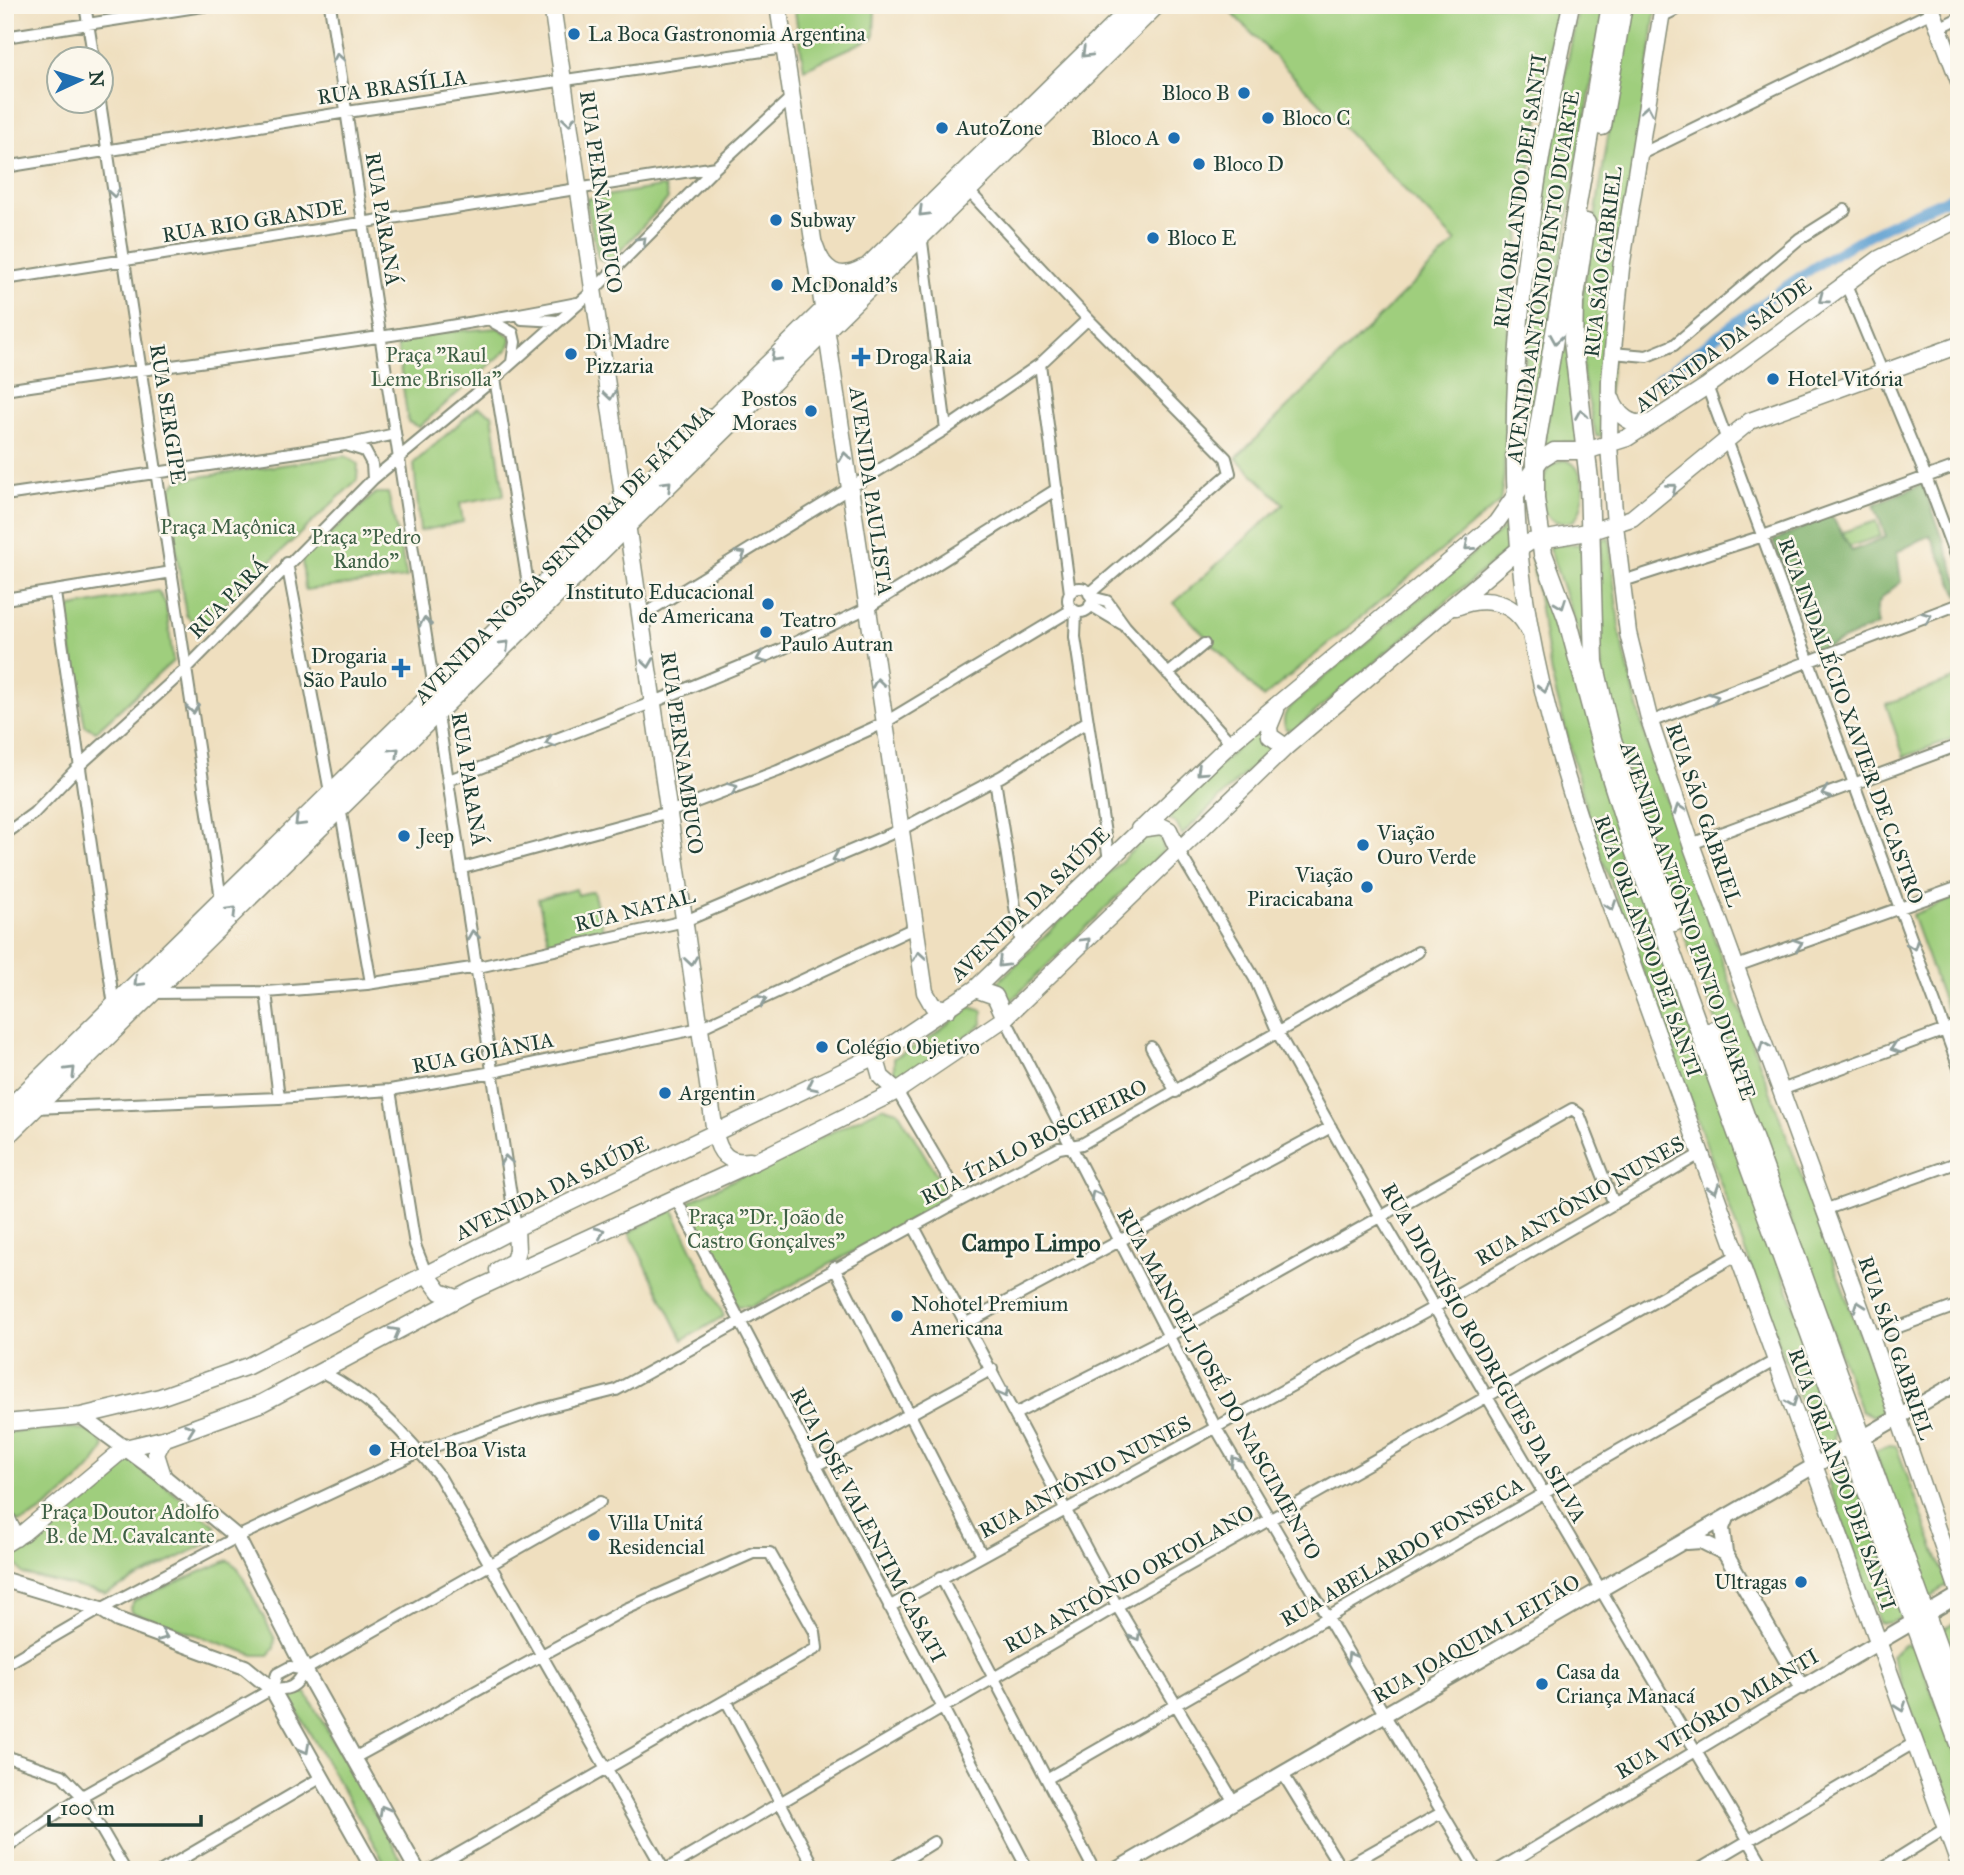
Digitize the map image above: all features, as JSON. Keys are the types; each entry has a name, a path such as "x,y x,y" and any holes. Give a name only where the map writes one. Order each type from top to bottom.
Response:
{"main road":[{"name":"RUA PERNAMBUCO","path":"552,5 715,1133"},
{"name":"AVENIDA PAULISTA","path":"778,5 914,928 927,998 933,1006 948,1009"},
{"name":"AVENIDA NOSSA SENHORA DE FÁTIMA","path":"7,1111 221,899 439,710 922,234 962,185 1135,5"},
{"name":"AVENIDA NOSSA SENHORA DE FÁTIMA","path":"5,1137 149,993 436,689 866,267 962,185 1156,5"},
{"name":"RUA ORLANDO DEI SANTI","path":"1571,5 1530,239 1519,345 1516,497 1519,549 1534,641 1576,807 1959,1864"},
{"name":"AVENIDA ANTÔNIO PINTO DUARTE","path":"1611,5 1535,465 1539,540 1567,618 1604,755 1633,847 1857,1440"},
{"name":"AVENIDA ANTÔNIO PINTO DUARTE","path":"1623,5 1574,303 1575,361 1592,531 1591,638 1598,685 1637,821 1857,1440 1919,1618 1959,1744"},
{"path":"1931,8 1959,81"},
{"name":"RUA SÃO GABRIEL","path":"1664,9 1639,155 1612,353 1609,445 1620,582 1628,633 1650,722 1691,844 1871,1337 1959,1594"},
{"name":"AVENIDA DA SAÚDE","path":"5,1423 81,1416 160,1397 218,1378 275,1354 516,1228 875,1056 975,989 1231,743 1496,523 1535,465 1554,451 1586,451 1609,445 1655,421 1707,386 1879,259 1959,219"},
{"path":"814,246 821,265 835,275 856,273 866,267"},
{"path":"5,1516 10,1541 125,1448 163,1439 252,1407 322,1373 472,1290 756,1161 897,1091 1005,1018 1286,747 1519,549 1539,540 1615,525 1646,509 1750,421 1959,345"},
{"path":"1610,391 1618,412 1627,420 1641,424 1655,421"},
{"path":"1445,612 1472,602 1498,603 1524,620 1534,641"},
{"path":"1282,702 1269,727 1270,736 1286,747"},
{"path":"1139,830 1161,826 1169,830 1178,850"},
{"path":"975,989 995,996 1005,1018"},
{"path":"875,1056 881,1077 897,1091"},
{"path":"715,1133 717,1145 725,1157 738,1163 756,1161"},
{"path":"472,1290 476,1283 514,1261 517,1250 516,1228"},
{"path":"426,1273 440,1292 457,1298"},
{"path":"163,1439 156,1454 163,1476"},
{"name":"AVENIDA ANTÔNIO PINTO DUARTE","path":"1919,1618 1959,1706"}],"street":[{"path":"85,5 91,46"},
{"path":"5,37 209,5"},
{"name":"RUA PARANÁ","path":"330,5 516,1228"},
{"path":"1664,9 1685,5"},
{"path":"1639,155 1931,8"},
{"path":"1939,28 1959,18"},
{"name":"RUA BRASÍLIA","path":"5,167 346,112 563,83 784,48"},
{"name":"RUA PARÁ","path":"5,834 34,813 82,764 187,668 287,563 373,480 495,378 594,290 716,167 791,98"},
{"name":"RUA SERGIPE","path":"102,116 221,899"},
{"name":"RUA RIO GRANDE","path":"5,279 716,167"},
{"path":"463,868 669,813 778,771 884,723 1081,600 1230,473 1226,458 1088,319 962,185"},
{"path":"1612,353 1647,356 1674,345 1799,239 1845,210"},
{"path":"922,234 946,429"},
{"path":"1846,282 1926,477 1959,566"},
{"path":"5,390 491,321 579,303"},
{"path":"641,616 946,429 1040,364 1088,319"},
{"path":"491,321 558,321"},
{"path":"491,321 513,332 515,342 512,362"},
{"path":"1040,364 1065,552 1081,600 1074,629 1109,860"},
{"path":"495,378 530,597"},
{"name":"RUA INDALÉCIO XAVIER DE CASTRO","path":"1707,386 1959,1068"},
{"path":"5,495 346,445 395,434"},
{"path":"346,445 365,451 372,464 373,480"},
{"path":"1620,582 1763,536 1959,465"},
{"path":"449,780 654,702 780,650 867,608 1057,489"},
{"path":"287,563 371,983"},
{"path":"5,599 172,572"},
{"path":"55,593 82,764 114,1006"},
{"path":"1081,600 1107,601 1125,626 1231,743"},
{"path":"1650,722 1959,604"},
{"path":"1168,674 1204,644"},
{"name":"RUA NATAL","path":"149,993 266,992 371,983 478,967 685,921 900,830 995,780 1088,721"},
{"path":"1691,844 1959,745"},
{"path":"995,780 1021,945"},
{"name":"RUA DIONÍSIO RODRIGUES DA SILVA","path":"1178,850 1259,987 1279,1034 1381,1217 1766,1870"},
{"path":"1734,967 1959,887"},
{"name":"RUA GOIÂNIA","path":"35,1108 279,1098 390,1090 493,1072 700,1028 914,928"},
{"name":"RUA ÍTALO BOSCHEIRO","path":"5,1665 101,1609 237,1537 421,1451 541,1409 615,1390 834,1267 1059,1148 1082,1144 1418,953"},
{"path":"266,992 279,1098"},
{"name":"RUA MANOEL JOSÉ DO NASCIMENTO","path":"1005,1018 1216,1429 1476,1870"},
{"path":"1781,1090 1959,1025"},
{"path":"1151,1047 1176,1092"},
{"path":"390,1090 415,1245 426,1273"},
{"path":"5,1091 7,1111"},
{"path":"897,1091 961,1200"},
{"path":"1015,1414 1169,1336 1562,1112 1572,1109 1579,1114 1614,1204"},
{"path":"967,1323 1119,1244 1331,1127"},
{"name":"RUA ANTÔNIO NUNES","path":"889,1607 1064,1508 1216,1429 1435,1307 1702,1153"},
{"path":"1825,1210 1959,1162"},
{"name":"RUA JOSÉ VALENTIM CASATI","path":"675,1197 1028,1870"},
{"path":"913,1225 1117,1606 1234,1802"},
{"name":"RUA ANTÔNIO ORTOLANO","path":"664,1870 942,1706 1737,1255"},
{"path":"834,1267 982,1555"},
{"path":"1871,1337 1959,1304"},
{"path":"345,1360 341,1373 350,1386 421,1451 440,1477 664,1870"},
{"name":"RUA ABELARDO FONSECA","path":"1048,1778 1776,1360"},
{"path":"815,1466 992,1369"},
{"path":"322,1373 350,1386"},
{"name":"RUA JOAQUIM LEITÃO","path":"1116,1870 1959,1382"},
{"path":"81,1416 163,1476 237,1537 305,1670 417,1870"},
{"path":"5,1849 82,1796 272,1689 286,1690 299,1682 305,1670 600,1502"},
{"path":"1726,1518 1722,1528 1725,1553 1802,1687"},
{"path":"1685,1542 1701,1541 1725,1553"},
{"path":"355,1758 639,1604 752,1553 770,1553 815,1632 817,1648 430,1870"},
{"path":"7,1577 101,1609 118,1620 245,1667 272,1689 374,1870"},
{"path":"940,1577 1094,1870"},
{"name":"RUA VITÓRIO MIANTI","path":"1498,1870 1959,1594"},
{"path":"272,1689 277,1674 290,1667 305,1670"},
{"path":"727,1702 816,1870"},
{"path":"1698,1870 1914,1743"},
{"path":"5,1756 62,1775 82,1796 125,1870"},
{"path":"1283,1774 1341,1869 1441,1814"},
{"path":"163,1870 322,1777"},
{"path":"1879,1870 1946,1828"},
{"path":"889,1870 934,1842"}],"green space":[{"path":"794,5 875,5 874,37 804,69"},
{"path":"1224,5 1540,5 1556,14 1519,240 1508,332 1504,476 1500,502 1263,698 1174,603 1284,504 1236,458 1456,242"},
{"path":"1579,5 1605,5 1527,458 1523,458 1526,344 1538,230"},
{"path":"1629,5 1656,5 1603,435 1596,436 1583,376 1581,306"},
{"path":"665,187 668,199 608,264 598,258 586,199"},
{"path":"1566,308 1579,440 1576,444 1565,442 1547,446 1544,444"},
{"name":"Praça \"Raul Leme Brisolla\"","path":"499,328 512,338 508,349 419,427 408,422 397,344 401,335"},
{"path":"478,407 492,414 504,495 460,503 463,522 420,531 414,463"},
{"name":"Praça Maçônica","path":"345,456 358,464 357,480 203,625 193,622 186,615 168,499 170,490 178,480"},
{"path":"1563,460 1577,469 1583,486 1583,497 1578,515 1573,521 1557,522 1544,512 1543,481 1549,468"},
{"path":"1923,484 1959,583 1959,597 1930,535 1897,552 1901,582 1878,604 1878,625 1815,652 1773,541 1831,515 1852,551 1886,537 1874,504"},
{"name":"Praça \"Pedro Rando\"","path":"376,493 388,493 407,578 305,590 302,559"},
{"path":"1876,521 1881,536 1848,547 1843,532"},
{"path":"1505,527 1510,531 1511,547 1294,730 1286,729 1284,719 1290,707"},
{"path":"1609,538 1620,635 1646,740 1725,969 1884,1400 1880,1401 1882,1412 1873,1416 1861,1411 1641,818 1603,683 1597,614 1602,539"},
{"path":"1583,544 1587,656 1549,548 1553,545"},
{"path":"1531,555 1550,592 1835,1426 1834,1441 1824,1446 1817,1436 1813,1437 1592,831 1551,674"},
{"path":"158,591 166,604 173,661 96,731 85,726 65,616 72,607"},
{"path":"1959,677 1959,736 1904,757 1886,704"},
{"path":"1257,730 1261,742 1271,748 1182,835 1176,823 1164,817"},
{"path":"1148,835 1162,839 1164,851 1008,1004 1005,994 993,987"},
{"path":"576,889 578,895 593,891 603,929 549,943 538,899"},
{"path":"1959,896 1959,1016 1950,1019 1912,915"},
{"path":"970,1007 983,1011 982,1024 929,1064 903,1077 894,1072 894,1058 928,1039"},
{"name":"Praça \"Dr. João de Castro Gonçalves\"","path":"883,1107 898,1111 943,1185 945,1195 941,1204 753,1306 737,1306 688,1211 690,1201"},
{"path":"673,1210 724,1316 683,1340 629,1232"},
{"path":"68,1428 84,1430 98,1437 104,1447 100,1455 66,1492 38,1514 17,1522 6,1506 5,1432"},
{"path":"1890,1445 1896,1446 1948,1585 1926,1599 1875,1451"},
{"name":"Praça Doutor Adolfo B. de M. Cavalcante","path":"123,1459 135,1462 216,1526 212,1541 106,1594 23,1574 16,1564 18,1546 90,1490 112,1463"},
{"path":"1844,1463 1850,1466 1904,1615 1892,1622 1879,1622 1828,1482 1836,1469"},
{"path":"228,1560 238,1568 275,1639 274,1648 268,1655 254,1655 131,1612 130,1607 135,1600"},
{"path":"1953,1624 1959,1626 1959,1693 1940,1642 1943,1629"},
{"path":"1905,1644 1915,1647 1959,1765 1959,1845 1891,1655"},
{"path":"297,1692 306,1693 403,1863 401,1870 389,1870 290,1699"}],"waterway":[{"path":"1656,381 1822,262 1888,225 1959,194"}],"place":[{"name":"La Boca Gastronomia Argentina","path":"574,34"},
{"name":"Bloco B","path":"1244,93"},
{"name":"Bloco C","path":"1268,118"},
{"name":"AutoZone","path":"942,128"},
{"name":"Bloco A","path":"1174,138"},
{"name":"Bloco D","path":"1199,164"},
{"name":"Subway","path":"776,220"},
{"name":"Bloco E","path":"1153,238"},
{"name":"McDonald's","path":"777,285"},
{"name":"Di Madre Pizzaria","path":"571,354"},
{"name":"Droga Raia","path":"861,357"},
{"name":"Hotel Vitória","path":"1773,379"},
{"name":"Postos Moraes","path":"811,411"},
{"name":"Instituto Educacional de Americana","path":"768,604"},
{"name":"Teatro Paulo Autran","path":"766,632"},
{"name":"Drogaria São Paulo","path":"401,668"},
{"name":"Jeep","path":"404,836"},
{"name":"Viação Ouro Verde","path":"1363,845"},
{"name":"Viação Piracicabana","path":"1367,887"},
{"name":"Colégio Objetivo","path":"822,1047"},
{"name":"Argentin","path":"665,1093"},
{"name":"Nohotel Premium Americana","path":"897,1316"},
{"name":"Hotel Boa Vista","path":"375,1450"},
{"name":"Villa Unitá Residencial","path":"594,1535"},
{"name":"Ultragas","path":"1801,1582"},
{"name":"Casa da Criança Manacá","path":"1542,1684"}],"district":[{"name":"Campo Limpo","path":"1031,1243"}]}
